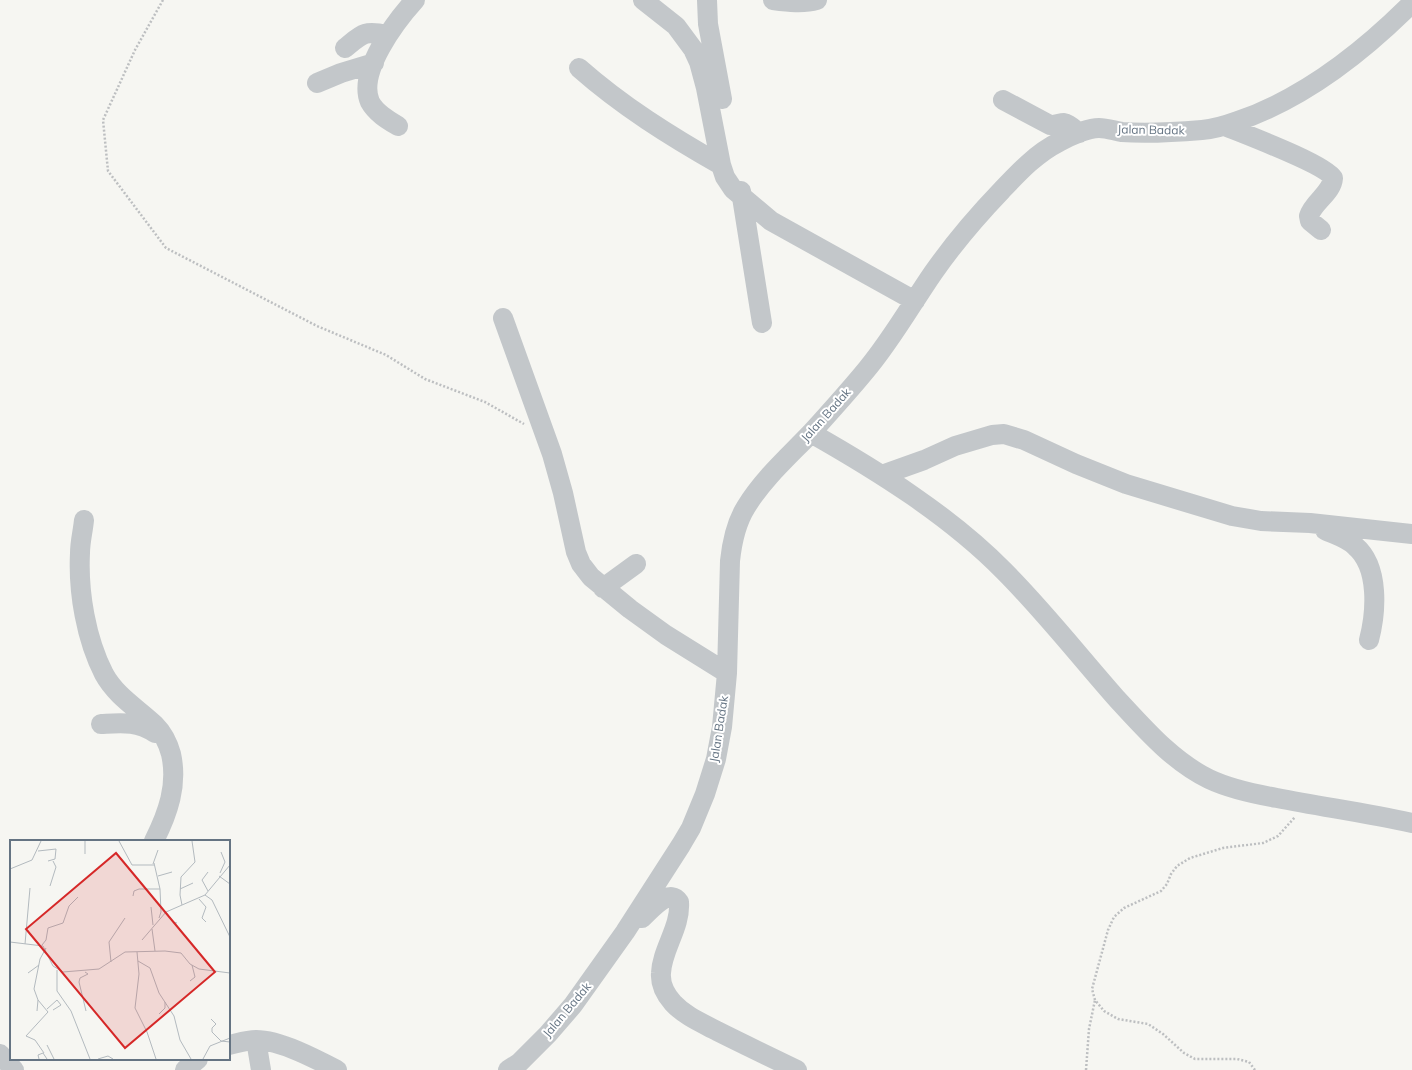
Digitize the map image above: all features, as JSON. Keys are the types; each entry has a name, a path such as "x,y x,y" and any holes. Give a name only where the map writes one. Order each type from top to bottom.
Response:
{"street":[{"path":"398,126 376,111 370,101 368,87 374,62 387,35 414,0"},
{"path":"643,0 676,26 693,49 699,62 706,88 721,165 728,183 742,198 771,220 915,301"},
{"path":"707,0 708,24 732,156 742,198 762,323"},
{"path":"773,0 802,2 817,0"},
{"name":"Jalan Badak","path":"508,1070 519,1063 573,1005 625,932 691,828 705,794 717,753 722,727 727,672 731,545 740,516 774,471 811,433 869,367 956,242 986,205 1043,150 1079,133 1098,128 1122,132 1205,130 1225,126 1256,115 1297,95 1343,64 1390,26 1412,4"},
{"path":"345,48 367,32 387,35"},
{"path":"317,83 374,62"},
{"path":"578,68 606,91 652,124 721,165"},
{"path":"1003,100 1050,125 1064,123 1079,133"},
{"path":"1225,126 1311,162 1331,174 1333,178 1332,184 1313,207 1308,216 1310,221 1321,230"},
{"path":"503,318 546,438 563,494 576,552 581,564 603,588 630,609 666,635 727,672"},
{"path":"811,433 882,475 978,546 999,566 1146,730 1177,758 1193,770 1222,785 1254,794 1373,814 1412,823"},
{"path":"882,475 924,460 955,446 992,435 1004,434 1024,440 1076,464 1126,484 1232,516 1261,521 1310,523 1412,534"},
{"path":"84,520 80,552 80,575 89,637 104,673 112,685 130,704 160,730 166,739 172,758 174,774 171,799 164,820 154,840"},
{"path":"1310,523 1351,543 1361,551 1368,565 1373,582 1375,602 1373,624 1369,640"},
{"path":"603,588 636,564"},
{"path":"101,724 128,722 149,729 166,739"},
{"path":"625,932 667,897 672,896 676,898 680,902 680,907 661,972 662,986 666,995 674,1004 692,1018 797,1070"},
{"path":"230,1045 256,1040 266,1041 299,1052 337,1070"},
{"path":"256,1040 261,1070"},
{"path":"0,1054 14,1070"},
{"path":"185,1070 197,1060"}],"path":[{"path":"163,0 135,50 103,120 108,171 166,248 317,326 386,355 425,379 485,402 546,438"},
{"path":"1255,1070 1249,1062 1237,1059 1195,1059 1184,1053 1163,1034 1148,1024 1118,1020 1104,1011 1095,1000 1092,988 1108,930 1114,918 1124,908 1160,891 1167,884 1171,874 1177,866 1190,858 1223,848 1263,843 1278,836 1298,814 1303,803"},
{"path":"1086,1070 1089,1029 1095,1000"}]}
